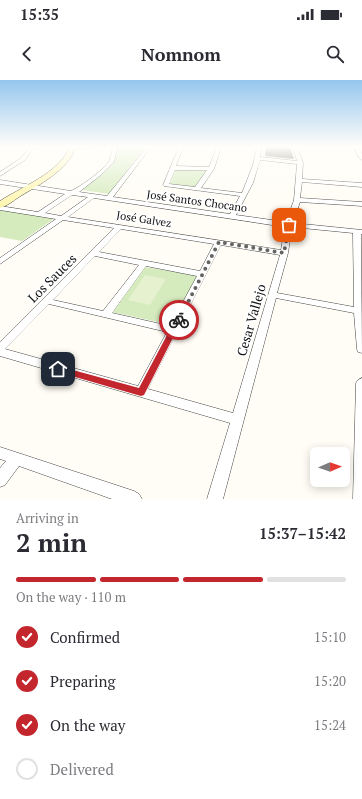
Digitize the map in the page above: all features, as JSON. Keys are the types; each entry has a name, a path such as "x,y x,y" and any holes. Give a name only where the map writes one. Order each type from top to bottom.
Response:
{"street":[{"path":"0,174 12,167"},
{"path":"0,207 58,167"},
{"path":"39,214 70,193 78,190 99,174 106,167"},
{"path":"109,198 133,167"},
{"path":"232,217 254,175 256,167"},
{"name":"Cesar Vallejo","path":"214,499 284,253 289,225 297,200 300,167"},
{"path":"211,169 173,168 166,185 244,195"},
{"path":"197,189 211,169"},
{"path":"299,180 362,184"},
{"name":"José Santos Chocano","path":"0,182 289,225 360,231"},
{"path":"0,262 61,217 93,196"},
{"path":"297,200 362,204"},
{"name":"José Galvez","path":"0,207 284,253"},
{"name":"Los Sauces","path":"0,348 95,254 120,226"},
{"path":"360,231 359,311 362,349"},
{"path":"141,392 219,242"},
{"path":"95,254 202,274"},
{"path":"106,314 144,263"},
{"path":"272,295 359,311"},
{"path":"47,301 173,330"},
{"path":"0,352 236,419"},
{"path":"361,499 362,382"},
{"path":"0,453 123,497"},
{"path":"0,480 16,459"}],"green space":[{"path":"109,167 130,167 109,194 82,190"},
{"path":"175,169 207,171 195,187 170,184"},
{"path":"0,210 55,218 22,241 0,237"},
{"path":"145,267 194,275 199,278 172,325 112,312"},
{"path":"145,275 166,279 150,305 128,300"}],"way so far":[{"path":"179,320 219,242 284,253 289,225"}],"route":[{"path":"58,369 141,392 179,320"}]}
